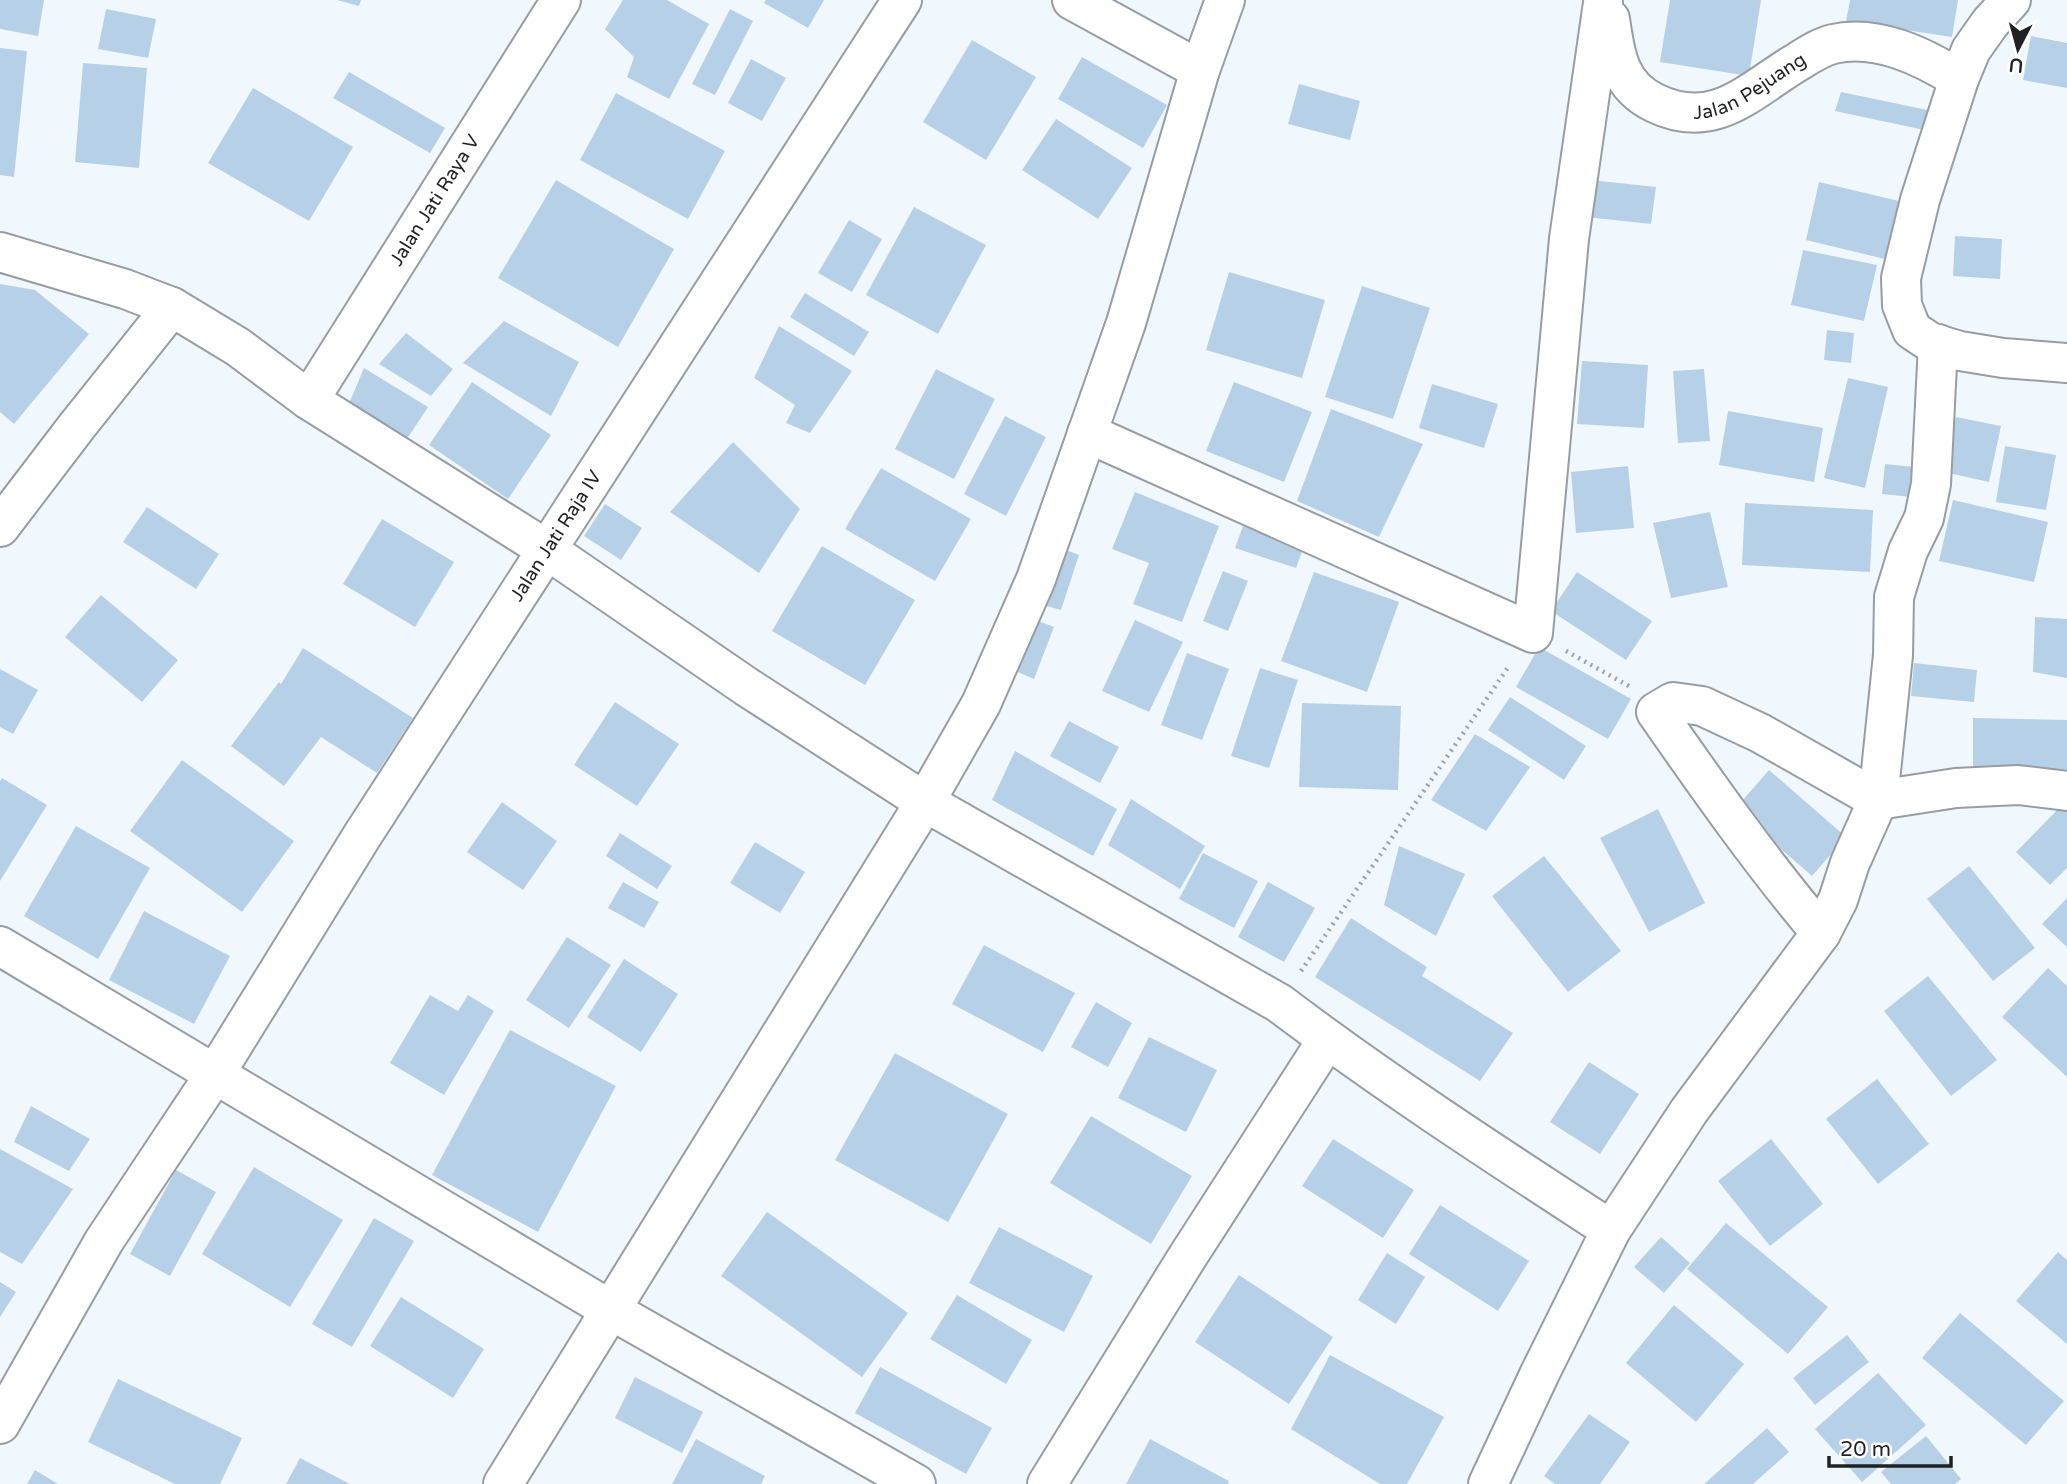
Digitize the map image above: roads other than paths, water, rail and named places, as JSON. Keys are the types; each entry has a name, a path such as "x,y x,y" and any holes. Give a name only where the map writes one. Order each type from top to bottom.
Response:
{"street":[{"name":"Jalan Jati Raya V","path":"309,400 561,0"},
{"name":"Jalan Jati Raja IV","path":"0,1423 12,1374 215,1074 362,836 902,0"},
{"path":"1072,0 1200,70"},
{"path":"503,1484 925,802 981,704 1036,579 1126,323 1200,70 1225,0"},
{"path":"2011,0 1971,50 1959,79 1920,200 1901,278 1902,305 1912,330 1930,342 1960,351 2003,358 2067,363"},
{"path":"1087,433 1533,633 1569,239 1600,2"},
{"name":"Jalan Pejuang","path":"1600,2 1609,13 1615,57 1627,80 1645,98 1670,110 1689,114 1714,112 1815,51 1832,44 1848,42 1881,44 1903,50 1935,64 1959,79"},
{"path":"0,252 125,289 172,307 238,348 309,400 546,549 747,687 925,802 1279,1003 1327,1040 1474,1141 1611,1230"},
{"path":"0,527 77,425 172,307"},
{"path":"1488,1484 1611,1230 1689,1111 1821,933 1838,900 1850,863 1878,800 1894,655 1894,597 1908,551 1924,518 1930,484 1938,344"},
{"path":"1821,933 1775,879 1710,792 1656,712 1673,702 1702,706 1760,733 1878,800 1956,788 2018,785 2067,791"},
{"path":"0,946 609,1309 916,1484"},
{"path":"1047,1484 1228,1192 1327,1040"}]}
